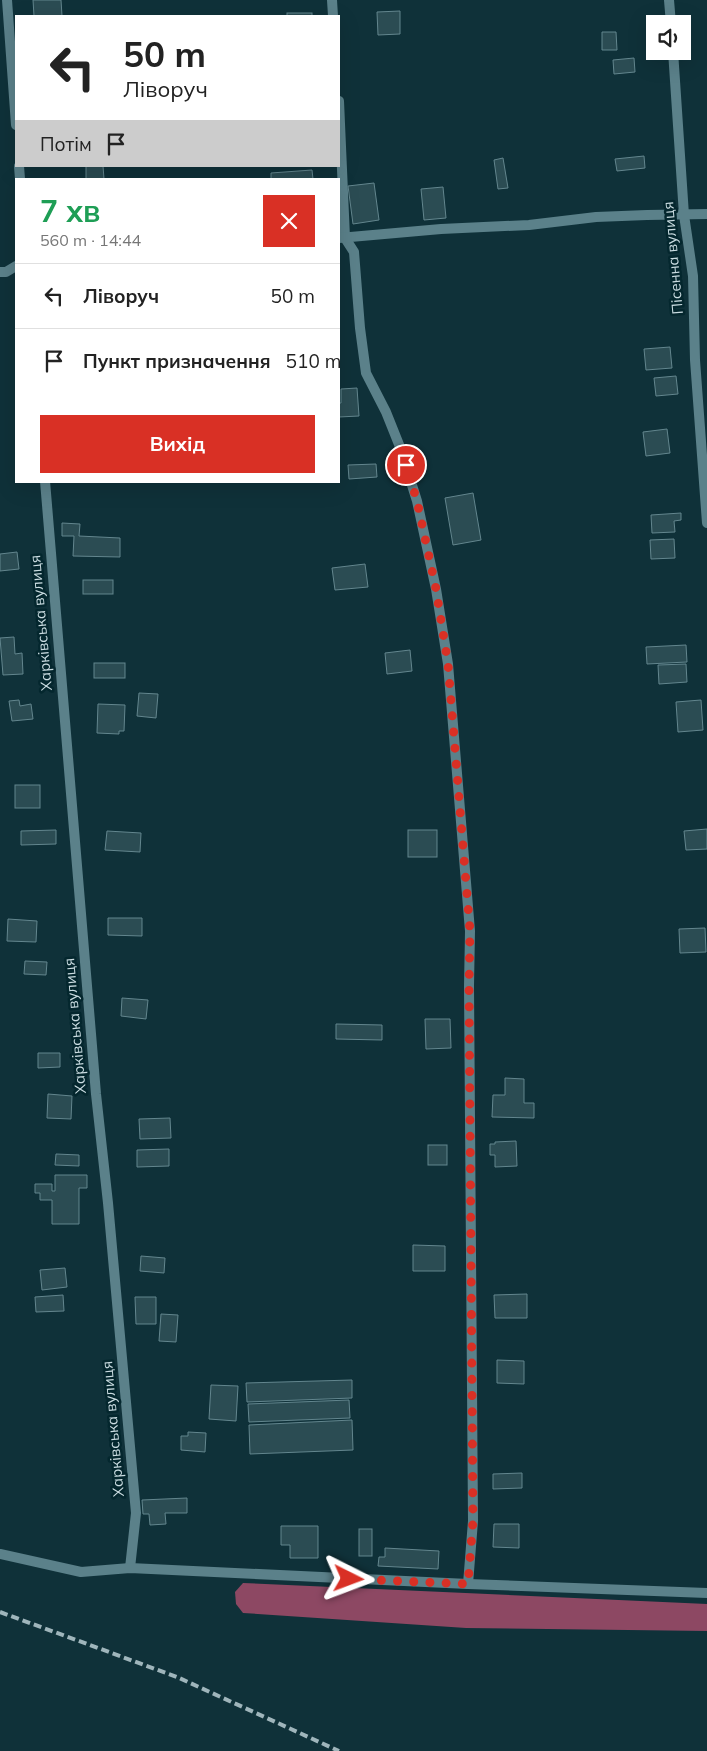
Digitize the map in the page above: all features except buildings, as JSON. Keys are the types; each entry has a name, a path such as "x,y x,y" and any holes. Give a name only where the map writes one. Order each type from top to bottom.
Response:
{"street":[{"path":"7,0 15,112"},
{"path":"332,0 333,15"},
{"path":"669,0 670,15"},
{"name":"Пісенна вулиця","path":"673,60 684,214 693,276 695,360 707,523"},
{"path":"340,146 342,238 354,252 360,328 366,373 386,412 400,447 417,501 436,589 448,664 470,931 473,1521 468,1584"},
{"path":"342,238 441,229 529,225 596,218 707,214"},
{"path":"0,272 6,272 15,267"},
{"name":"Харківська вулиця","path":"44,483 96,1094 108,1203 136,1513 130,1568"},
{"path":"0,1554 81,1572 130,1568 707,1593"}],"shaded area":[{"path":"243,1583 707,1604 707,1631 466,1628 243,1613 236,1604 235,1592"}],"railway":[{"path":"0,1612 177,1677 339,1751"}],"route":[{"path":"349,1579 468,1584 473,1521 470,931 448,664 436,589 417,501 406,465"}]}
